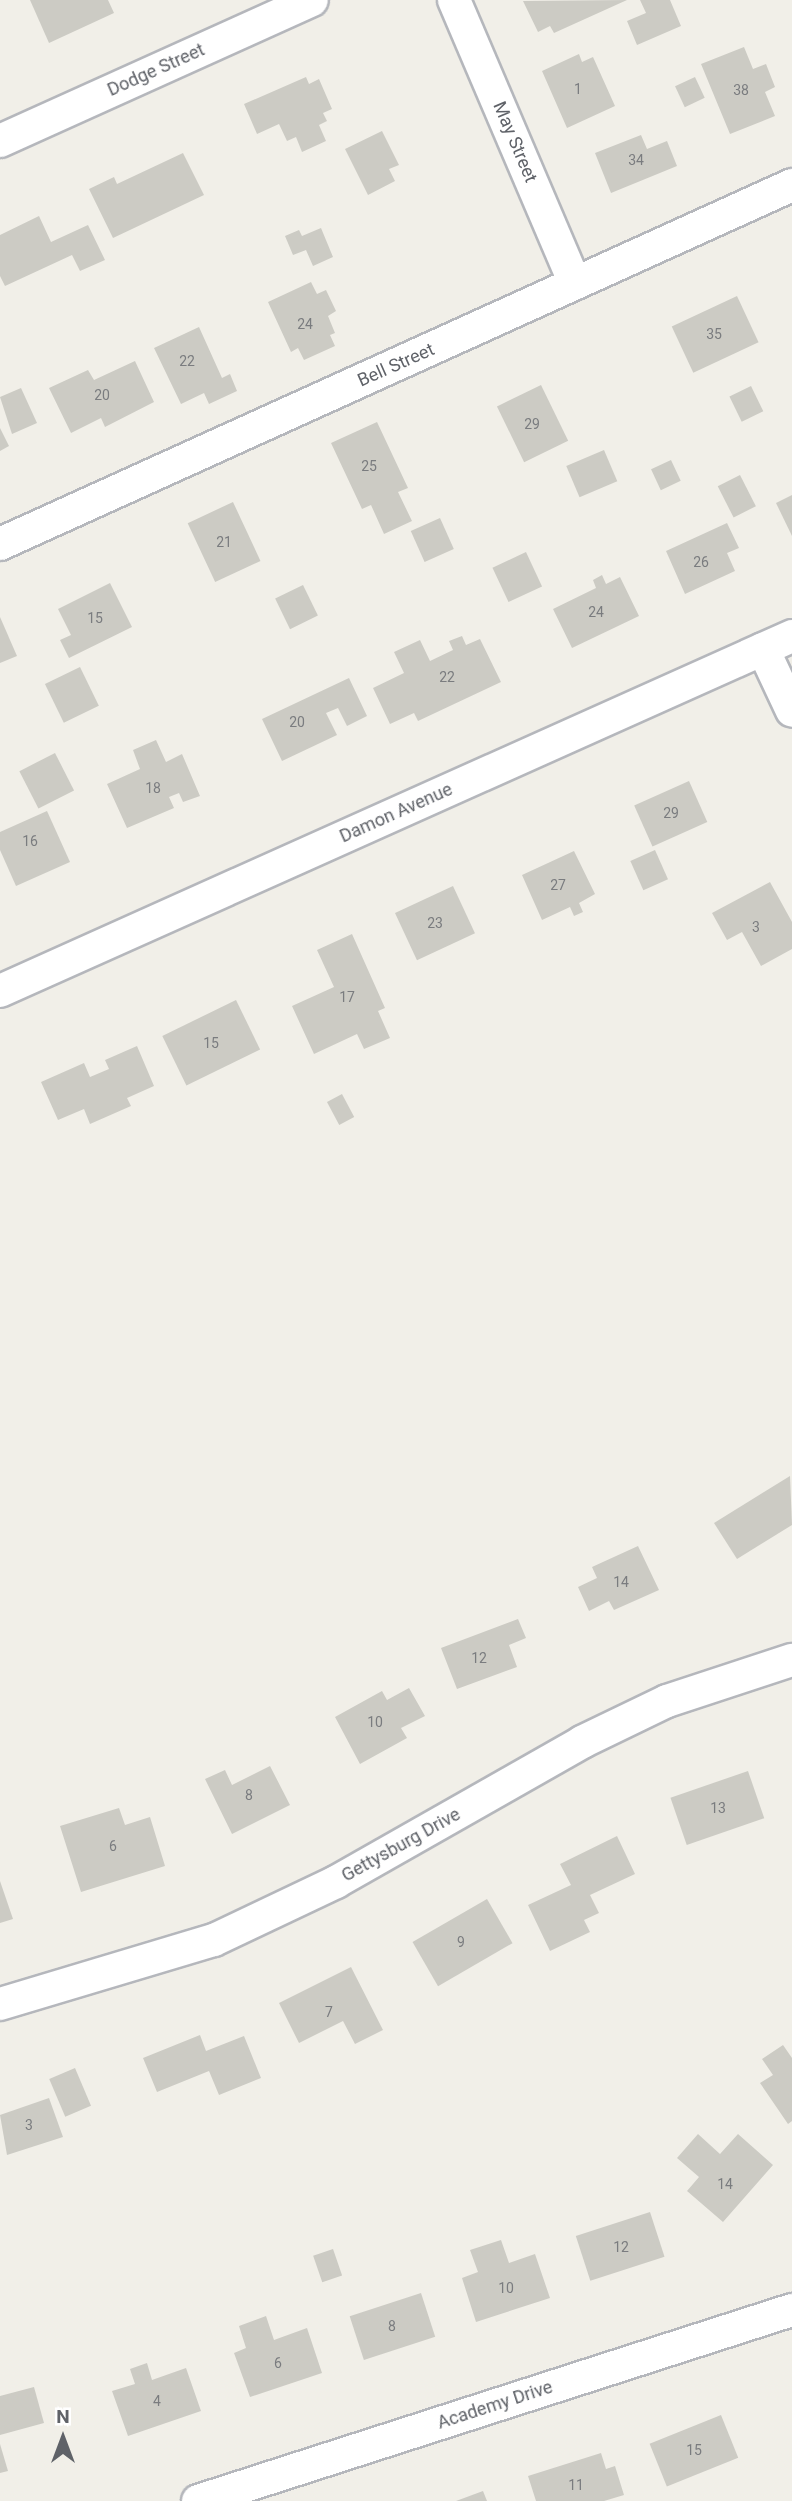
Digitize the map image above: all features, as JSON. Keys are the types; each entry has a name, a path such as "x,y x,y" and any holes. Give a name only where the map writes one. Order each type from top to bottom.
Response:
{"street":[{"name":"Dodge Street","path":"0,141 312,0"},
{"name":"May Street","path":"454,0 575,284"},
{"name":"Bell Street","path":"0,544 792,186"},
{"name":"Damon Avenue","path":"0,991 792,636"},
{"path":"763,649 792,711"},
{"name":"Gettysburg Drive","path":"0,2004 214,1940 336,1882 582,1742 667,1701 792,1660"},
{"name":"Academy Drive","path":"198,2501 792,2310"}],"building":[{"path":"30,0 108,0 114,13 49,43"},
{"path":"627,0 554,33 550,26 538,32 523,1"},
{"path":"640,0 670,0 681,26 637,45 627,21 646,13"},
{"path":"744,47 753,69 766,64 775,87 765,92 775,116 730,134 701,64"},
{"path":"579,54 582,62 593,57 615,106 567,128 542,71"},
{"path":"306,77 309,84 319,79 332,109 323,113 327,121 319,125 326,141 302,152 296,137 287,141 279,124 257,134 244,104"},
{"path":"695,77 705,98 685,107 675,86"},
{"path":"382,131 399,165 389,169 395,181 368,195 345,149"},
{"path":"641,135 647,149 667,141 677,166 611,193 595,153"},
{"path":"183,153 204,195 113,238 89,189 114,177 117,184"},
{"path":"39,216 51,242 88,225 105,260 80,271 72,255 5,286 0,276 0,235"},
{"path":"321,228 333,257 313,266 306,250 293,255 285,236 299,230 302,236"},
{"path":"311,282 317,294 326,290 336,311 328,316 335,333 330,335 335,346 304,360 298,348 291,352 268,302"},
{"path":"737,296 759,342 693,373 672,326"},
{"path":"199,327 222,378 230,374 237,391 209,404 204,393 181,404 154,348"},
{"path":"135,361 154,402 105,427 101,418 71,433 49,388 88,370 94,380"},
{"path":"541,385 568,441 524,462 497,406"},
{"path":"751,386 763,411 742,422 729,397"},
{"path":"21,388 37,423 12,434 0,397"},
{"path":"377,422 408,488 398,492 412,521 384,534 371,505 362,509 331,443"},
{"path":"0,428 9,446 0,451"},
{"path":"604,450 617,481 580,497 566,466"},
{"path":"671,460 681,481 661,490 651,469"},
{"path":"740,475 756,506 734,518 718,486"},
{"path":"792,495 792,536 776,503"},
{"path":"233,502 260,561 215,582 188,523"},
{"path":"440,518 454,549 425,562 411,531"},
{"path":"727,523 739,548 727,553 735,571 685,594 666,551"},
{"path":"526,552 542,586 509,602 492,568"},
{"path":"602,575 606,584 620,577 639,616 572,648 553,609 596,588 593,580"},
{"path":"110,583 132,627 69,658 60,640 71,635 58,609"},
{"path":"303,585 318,616 290,629 275,599"},
{"path":"0,617 17,656 0,663"},
{"path":"462,636 466,645 480,639 501,682 418,721 414,713 390,724 373,688 404,673 394,652 420,640 430,661 453,650 449,641"},
{"path":"80,667 99,706 64,723 45,684"},
{"path":"349,678 367,716 347,726 338,708 326,713 337,735 282,761 262,719"},
{"path":"156,740 166,762 182,754 200,796 183,802 179,793 169,797 174,808 127,828 107,784 140,769 133,750"},
{"path":"55,753 74,790 38,809 19,771"},
{"path":"689,781 707,822 652,847 634,805"},
{"path":"47,811 70,862 16,886 0,850 0,832"},
{"path":"655,850 668,879 643,890 630,861"},
{"path":"574,851 595,894 579,903 583,912 574,916 570,907 542,920 522,875"},
{"path":"770,882 792,922 792,949 761,966 742,932 727,940 712,913"},
{"path":"453,886 475,933 417,960 395,913"},
{"path":"352,934 385,1008 378,1011 390,1038 364,1049 357,1034 314,1054 292,1006 334,987 317,950"},
{"path":"236,1000 260,1049 186,1085 162,1036"},
{"path":"137,1046 154,1086 127,1098 131,1106 90,1124 84,1109 58,1120 41,1082 84,1063 90,1077 109,1069 105,1060"},
{"path":"342,1094 354,1117 339,1125 327,1102"},
{"path":"790,1476 792,1525 737,1559 714,1523"},
{"path":"638,1546 659,1590 614,1610 609,1601 589,1611 578,1587 597,1578 592,1567"},
{"path":"518,1619 526,1638 509,1645 517,1667 457,1689 441,1648"},
{"path":"409,1688 425,1716 401,1728 407,1738 360,1764 335,1717 382,1691 387,1700"},
{"path":"270,1766 290,1805 232,1834 205,1779 225,1770 232,1785"},
{"path":"748,1771 764,1818 687,1845 670,1798"},
{"path":"119,1808 125,1825 150,1817 165,1866 81,1892 60,1826"},
{"path":"617,1836 635,1874 590,1895 599,1913 584,1920 590,1932 550,1951 528,1905 571,1885 560,1864"},
{"path":"0,1881 13,1919 0,1923"},
{"path":"487,1899 512,1943 438,1986 413,1942"},
{"path":"351,1967 383,2030 355,2044 343,2021 299,2043 279,2003"},
{"path":"200,2035 206,2051 244,2036 261,2078 219,2095 209,2071 157,2092 143,2058"},
{"path":"783,2045 792,2058 792,2121 788,2124 760,2083 773,2075 762,2059"},
{"path":"75,2068 91,2106 65,2117 49,2079"},
{"path":"49,2098 63,2137 7,2155 0,2115"},
{"path":"698,2134 720,2154 738,2134 773,2165 723,2222 687,2191 699,2177 677,2158"},
{"path":"650,2212 665,2257 590,2281 576,2236"},
{"path":"501,2240 509,2263 535,2254 550,2298 476,2322 462,2278 478,2272 470,2250"},
{"path":"333,2249 342,2275 322,2282 313,2256"},
{"path":"421,2293 435,2337 364,2360 350,2316"},
{"path":"266,2316 274,2340 307,2328 322,2373 250,2397 234,2353 246,2348 239,2326"},
{"path":"147,2363 152,2380 186,2368 201,2411 128,2436 112,2391 135,2384 130,2369"},
{"path":"34,2387 44,2423 0,2435 0,2396"},
{"path":"721,2415 738,2458 667,2486 650,2444"},
{"path":"0,2444 8,2471 0,2473"},
{"path":"601,2453 606,2469 615,2466 624,2495 604,2501 536,2501 528,2476"},
{"path":"483,2491 487,2501 456,2501"}]}
